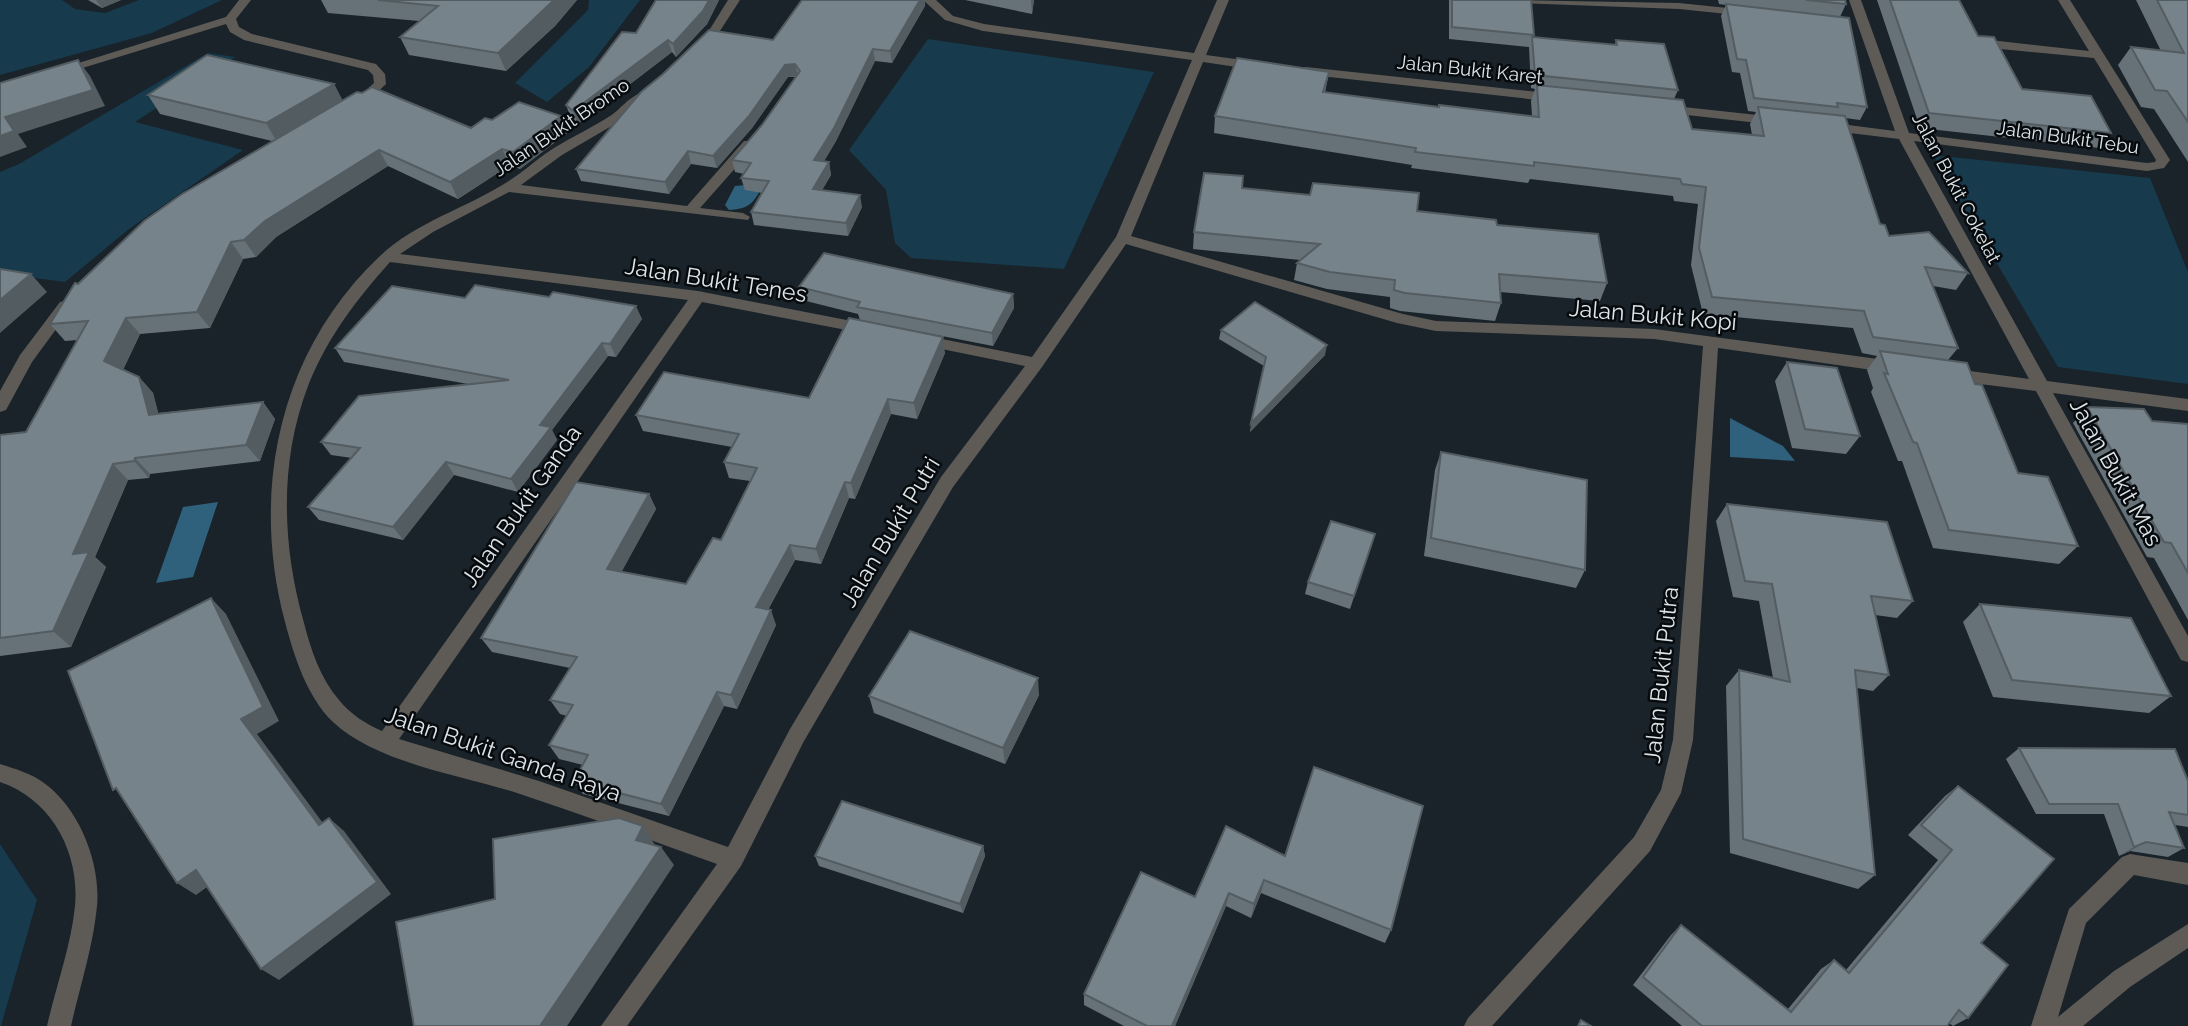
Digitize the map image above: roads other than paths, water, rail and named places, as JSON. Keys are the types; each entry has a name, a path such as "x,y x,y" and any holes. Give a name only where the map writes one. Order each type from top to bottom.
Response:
{"street":[{"path":"40,77 230,19 246,0"},
{"path":"690,56 714,32 734,0"},
{"path":"929,0 948,18 983,27 1200,60 1269,67"},
{"name":"Jalan Bukit Putri","path":"613,1026 733,859 797,736 947,481 1036,363 1123,238 1223,0"},
{"path":"1516,0 1678,3 1759,15"},
{"name":"Jalan Bukit Cokelat","path":"1855,0 1859,26 1903,134 2042,387"},
{"name":"Jalan Bukit Tebu","path":"1903,134 2147,167 2159,165 2163,160 2064,0"},
{"path":"230,19 234,29 248,37 372,67 379,74 380,84 371,95 351,108"},
{"path":"1990,44 2097,55"},
{"name":"Jalan Bukit Karet","path":"1296,70 1572,99"},
{"name":"Jalan Bukit Bromo","path":"387,257 452,216 508,188 555,153 607,124 654,87"},
{"path":"1655,108 1903,134"},
{"path":"690,211 758,132"},
{"path":"508,188 743,217"},
{"name":"Jalan Bukit Kopi","path":"1123,238 1377,312 1437,326 1610,331 1904,368"},
{"name":"Jalan Bukit Tenes","path":"387,257 698,296 1036,363"},
{"name":"Jalan Bukit Ganda Raya","path":"387,257 349,296 321,340 296,390 278,470 280,552 289,612 314,683 346,721 385,743 514,783 733,859"},
{"path":"0,406 26,359 76,295"},
{"name":"Jalan Bukit Ganda","path":"385,743 698,296"},
{"name":"Jalan Bukit Putra","path":"1476,1026 1642,844 1671,793 1683,740 1712,342"},
{"path":"1932,372 2188,405"},
{"name":"Jalan Bukit Mas","path":"2042,387 2188,654"},
{"path":"0,773 26,783 46,797 67,819 81,858 87,904 59,1026"},
{"path":"2043,1026 2077,917 2130,864 2188,874"},
{"path":"2065,1026 2122,979 2188,935"}]}
